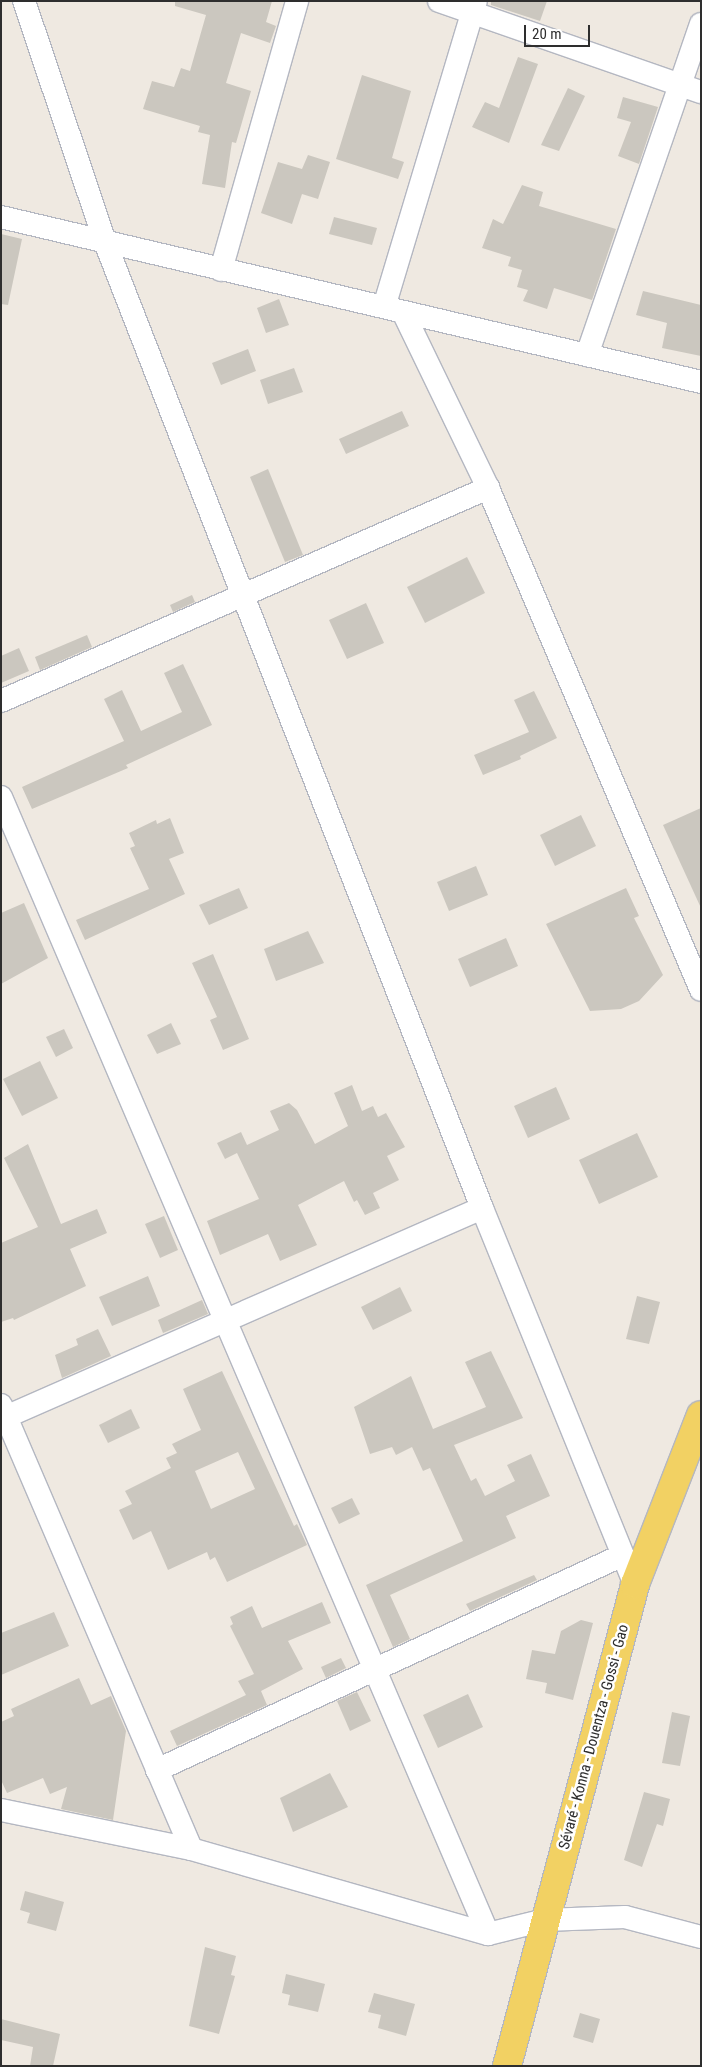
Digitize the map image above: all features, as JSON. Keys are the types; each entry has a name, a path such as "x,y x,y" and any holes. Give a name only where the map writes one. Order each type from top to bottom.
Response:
{"main road":[{"name":"Sévaré - Konna - Douentza - Gossi - Gao","path":"508,2066 635,1584 701,1416"}],"street":[{"path":"24,1 105,242 482,1208 635,1584"},
{"path":"221,270 297,1"},
{"path":"439,1 474,7 701,92"},
{"path":"474,7 393,309 488,488 701,990"},
{"path":"586,355 701,24"},
{"path":"1,217 701,382"},
{"path":"1,701 488,488"},
{"path":"1,797 488,1934"},
{"path":"191,1848 3,1414 225,1321 482,1208"},
{"path":"157,1770 623,1555"},
{"path":"1,1810 191,1848 488,1934 545,1920 625,1917 701,1937"}],"building":[{"path":"175,1 272,1 266,22 276,26 270,43 241,33 226,83 251,91 236,143 232,142 225,188 202,184 210,135 198,132 200,126 143,109 152,81 174,87 181,68 190,71 206,15 175,6"},
{"path":"491,1 547,1 540,21 491,5"},
{"path":"518,57 538,64 509,143 472,127 485,102 499,108"},
{"path":"362,75 411,91 392,158 404,162 398,179 336,159"},
{"path":"568,88 585,96 559,151 541,145"},
{"path":"623,97 658,107 639,164 618,156 631,122 617,118"},
{"path":"308,155 330,162 318,199 302,194 292,224 261,213 278,162 302,169"},
{"path":"522,185 543,192 539,206 616,229 592,300 554,288 547,309 523,301 528,290 517,287 522,270 508,266 511,257 482,248 493,219 503,224"},
{"path":"334,217 377,228 372,245 329,234"},
{"path":"1,234 22,239 8,305 1,304"},
{"path":"643,291 701,305 701,356 662,348 667,323 636,315"},
{"path":"279,299 289,325 266,333 257,308"},
{"path":"248,349 256,371 221,385 212,363"},
{"path":"294,368 303,392 268,404 260,380"},
{"path":"402,411 409,426 346,454 339,439"},
{"path":"268,469 303,555 285,562 250,477"},
{"path":"467,557 485,593 425,623 407,587"},
{"path":"192,595 195,602 173,612 170,605"},
{"path":"366,603 384,643 347,659 329,620"},
{"path":"87,635 92,647 40,670 35,657"},
{"path":"19,648 29,671 1,683 1,656"},
{"path":"183,664 212,725 126,765 128,768 32,809 22,787 124,741 104,699 122,690 141,731 182,712 164,673"},
{"path":"534,691 557,738 520,756 521,759 483,775 474,755 529,732 514,700"},
{"path":"701,808 701,908 663,825"},
{"path":"581,815 596,846 555,866 540,835"},
{"path":"170,818 184,853 169,859 185,894 85,940 76,920 149,889 130,848 135,846 129,833 156,820 157,824"},
{"path":"476,866 488,895 449,911 437,882"},
{"path":"239,888 248,908 209,925 199,905"},
{"path":"626,888 639,916 634,918 663,975 639,1001 621,1009 590,1011 546,924"},
{"path":"24,903 48,958 1,984 1,913"},
{"path":"308,931 324,963 276,981 264,949"},
{"path":"506,938 518,966 470,987 458,959"},
{"path":"213,954 249,1039 223,1050 210,1020 217,1017 192,963"},
{"path":"171,1023 181,1044 157,1054 147,1035"},
{"path":"64,1029 73,1048 56,1057 46,1037"},
{"path":"40,1061 58,1098 22,1116 3,1079"},
{"path":"352,1085 362,1111 373,1106 378,1117 386,1113 405,1147 387,1156 399,1180 373,1193 380,1208 365,1215 357,1200 354,1202 344,1181 298,1205 317,1245 280,1261 268,1234 220,1255 207,1221 259,1199 237,1153 225,1159 217,1143 241,1132 247,1145 279,1130 270,1111 289,1103 297,1110 315,1144 348,1126 334,1093"},
{"path":"556,1087 570,1119 528,1138 514,1106"},
{"path":"637,1133 658,1177 599,1204 579,1160"},
{"path":"28,1144 61,1224 97,1209 107,1233 70,1249 86,1286 14,1320 13,1318 1,1322 1,1243 38,1227 4,1158"},
{"path":"164,1216 178,1250 160,1258 145,1224"},
{"path":"148,1276 160,1306 112,1326 99,1297"},
{"path":"400,1287 412,1311 373,1330 361,1307"},
{"path":"637,1296 660,1302 649,1344 626,1339"},
{"path":"202,1300 208,1314 163,1333 158,1320"},
{"path":"98,1329 111,1356 62,1378 55,1355 78,1345 76,1339"},
{"path":"491,1351 523,1418 454,1445 471,1481 476,1478 485,1496 515,1481 507,1465 531,1454 550,1496 506,1516 516,1538 390,1595 410,1639 393,1647 366,1585 463,1541 430,1468 423,1471 412,1447 396,1455 392,1447 370,1454 354,1407 411,1376 433,1429 486,1407 465,1362"},
{"path":"222,1371 294,1526 297,1524 307,1545 227,1582 215,1557 210,1560 207,1552 168,1570 151,1531 133,1540 119,1510 132,1504 125,1491 171,1468 166,1458 177,1453 172,1444 201,1430 183,1389","holes":["238,1452 255,1489 211,1509 195,1471"]},
{"path":"131,1409 140,1428 108,1443 99,1425"},
{"path":"352,1498 360,1514 339,1524 331,1508"},
{"path":"534,1575 537,1580 470,1611 466,1604"},
{"path":"322,1602 331,1623 288,1641 303,1669 261,1691 267,1705 177,1746 170,1731 246,1695 238,1681 254,1674 230,1626 233,1624 230,1617 252,1606 262,1628"},
{"path":"54,1612 69,1646 1,1675 1,1633"},
{"path":"581,1620 593,1623 573,1700 545,1693 547,1683 526,1679 532,1650 555,1654 561,1631"},
{"path":"341,1658 346,1668 326,1678 321,1667"},
{"path":"79,1678 91,1705 111,1696 126,1731 113,1820 61,1809 67,1787 50,1794 43,1778 7,1793 1,1780 1,1722 14,1716 11,1709"},
{"path":"357,1692 371,1721 350,1731 337,1701"},
{"path":"468,1694 483,1727 438,1748 423,1715"},
{"path":"672,1712 690,1716 680,1766 662,1763"},
{"path":"330,1773 348,1807 293,1832 280,1798"},
{"path":"644,1792 670,1799 663,1826 657,1824 642,1867 624,1860"},
{"path":"25,1891 64,1902 56,1931 27,1923 30,1913 20,1910"},
{"path":"205,1947 236,1956 231,1975 235,1976 219,2034 189,2026"},
{"path":"286,1974 325,1984 318,2012 288,2005 290,1995 282,1993"},
{"path":"374,1993 415,2004 406,2036 378,2028 381,2015 368,2012"},
{"path":"580,2013 600,2019 593,2043 573,2037"},
{"path":"1,2019 60,2034 53,2066 30,2066 33,2047 1,2040"}]}
